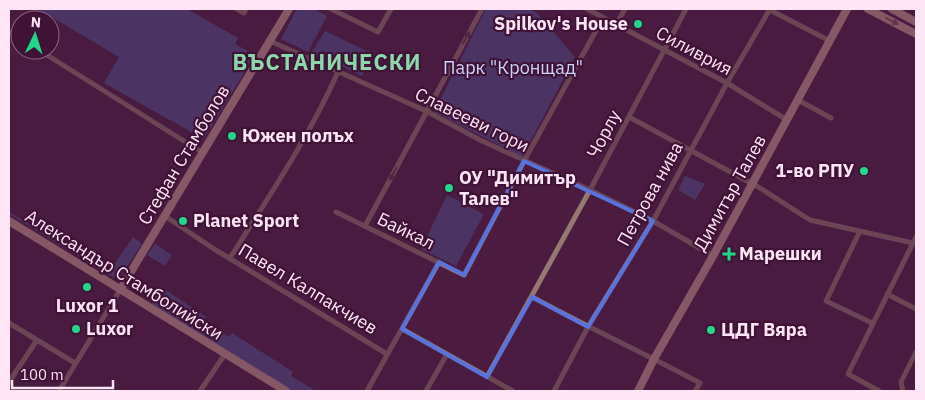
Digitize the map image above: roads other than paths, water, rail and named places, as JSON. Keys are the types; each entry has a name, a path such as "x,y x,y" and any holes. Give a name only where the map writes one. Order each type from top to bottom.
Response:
{"street":[{"path":"237,9 245,11"},
{"name":"Стефан Стамболов","path":"120,290 289,9"},
{"path":"331,9 378,32 390,9"},
{"path":"365,226 482,9"},
{"name":"Силиврия","path":"587,9 727,83 787,120"},
{"path":"616,25 625,9"},
{"name":"Чорлу","path":"487,377 590,190 686,9"},
{"path":"769,9 830,41"},
{"name":"Петрова нива","path":"554,391 588,327 653,221 769,9"},
{"name":"Димитър Талев","path":"638,391 847,9"},
{"path":"868,9 916,34"},
{"path":"892,9 916,22"},
{"path":"524,161 603,18"},
{"name":"Славееви гори","path":"270,41 426,111 470,135 590,190 653,221 713,256"},
{"path":"55,60 203,153"},
{"path":"230,258 275,188 329,93 338,72"},
{"path":"798,100 831,118"},
{"path":"629,117 752,184 810,220 913,243"},
{"name":"Байкал","path":"336,212 464,275 524,161"},
{"name":"Павел Калпакчиев","path":"165,216 230,258 388,354"},
{"name":"Александър Стамболийски","path":"9,221 286,391"},
{"path":"860,231 826,301 872,323"},
{"path":"879,391 848,374 916,237"},
{"path":"366,391 440,262"},
{"path":"59,391 120,290"},
{"path":"887,294 916,309"},
{"path":"532,297 700,383 695,391"},
{"path":"9,323 75,363"},
{"path":"402,330 513,391"},
{"path":"9,382 37,340"},
{"path":"903,391 901,382 916,352"},
{"name":"Александър Стамболийски","path":"200,391 224,354"},
{"path":"426,391 447,354"}],"place":[{"name":"Spilkov's House","path":"638,24"},
{"name":"Южен полъх","path":"232,136"},
{"name":"1-во РПУ","path":"864,171"},
{"name":"ОУ \"Димитър Талев\"","path":"449,188"},
{"name":"Planet Sport","path":"183,221"},
{"name":"Марешки","path":"729,254"},
{"name":"Luxor 1","path":"87,287"},
{"name":"Luxor","path":"76,329"},
{"name":"ЦДГ Вяра","path":"711,330"}],"district":[{"name":"ВЪСТАНИЧЕСКИ","path":"327,62"}],"park label":[{"name":"Парк \"Кронщад\"","path":"513,68"}]}
